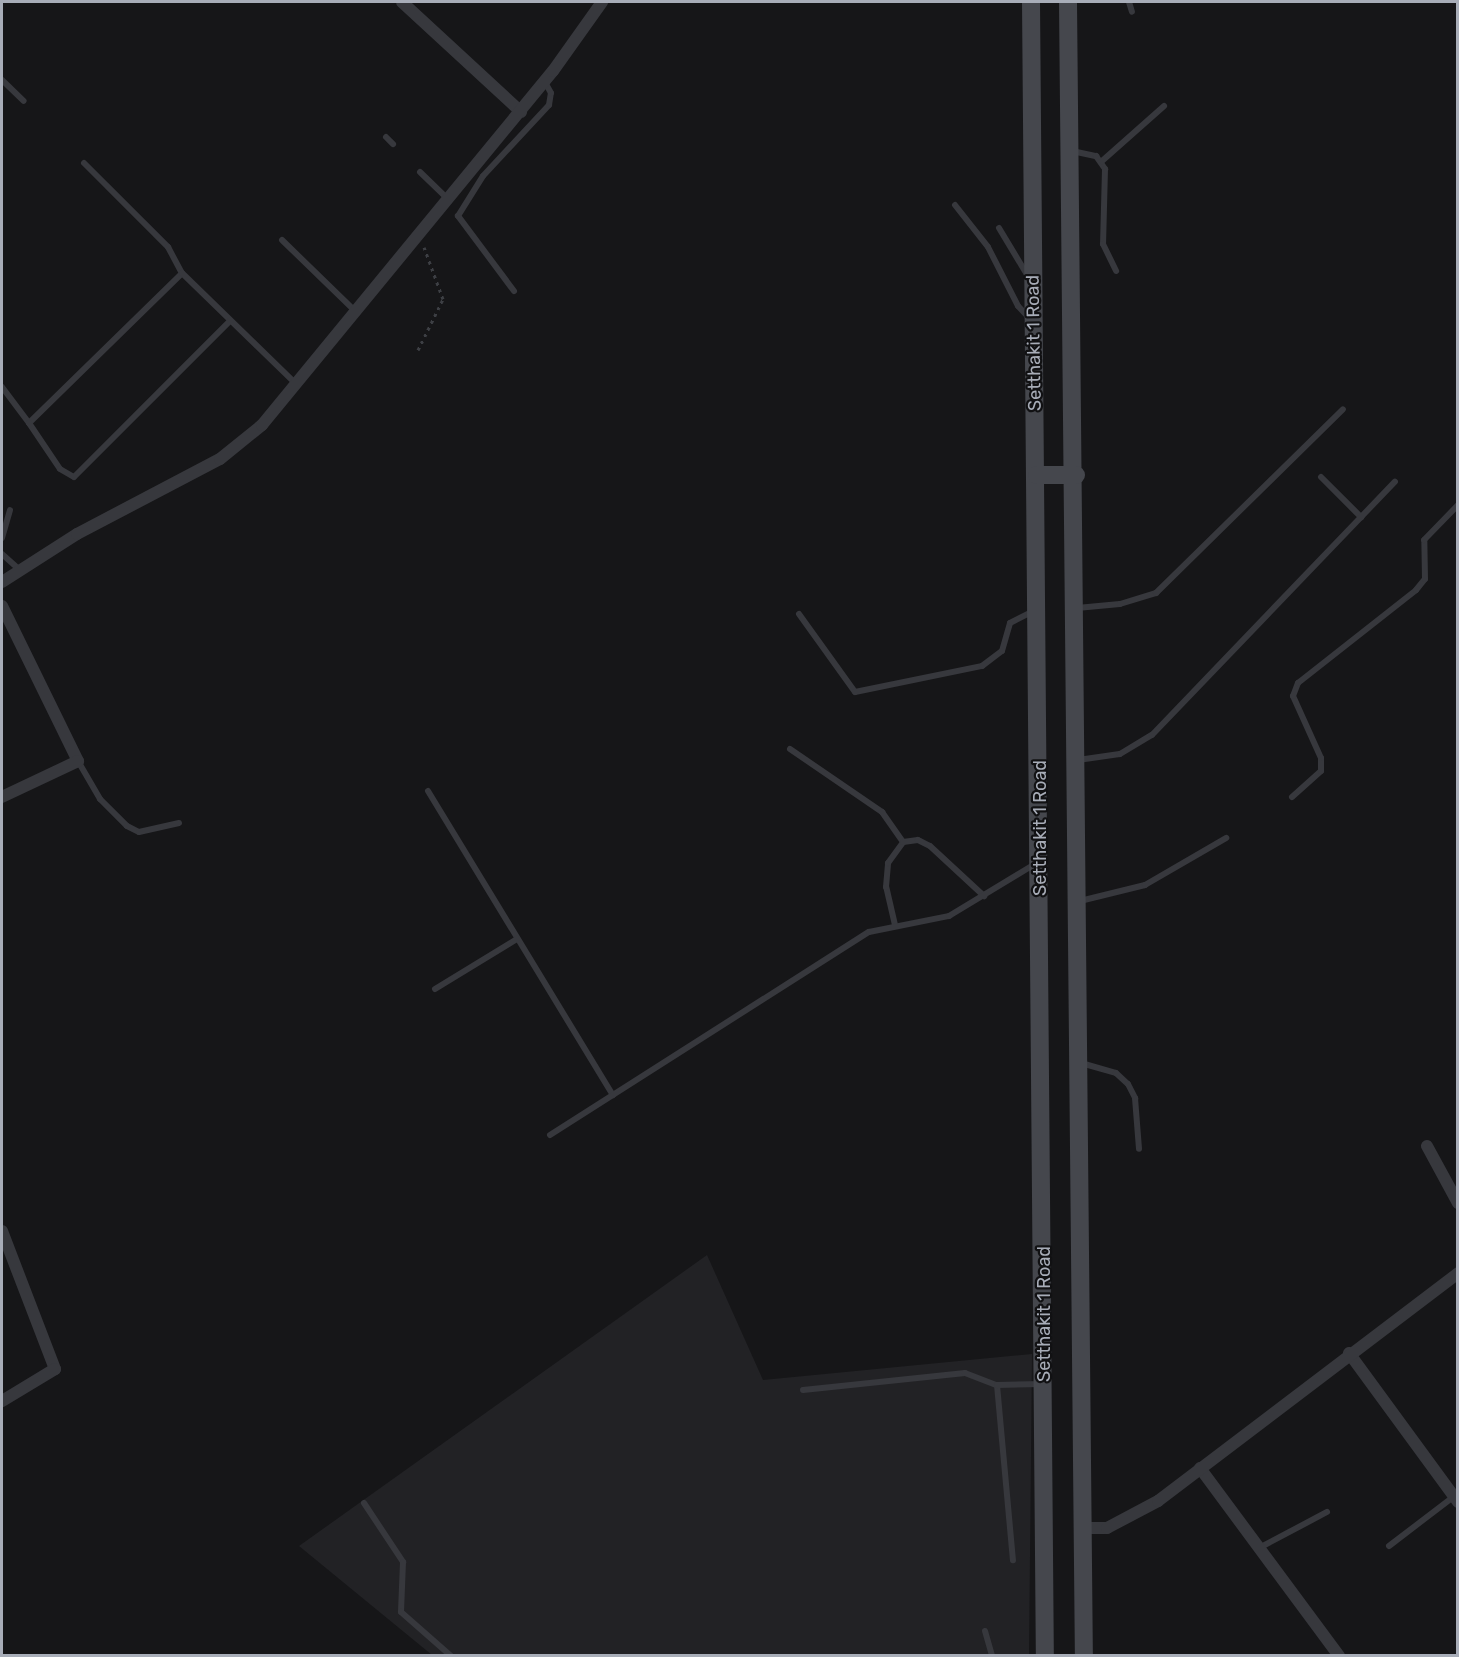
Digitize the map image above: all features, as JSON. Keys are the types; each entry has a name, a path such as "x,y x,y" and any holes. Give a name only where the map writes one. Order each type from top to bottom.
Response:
{"main road":[{"name":"Setthakit 1 Road","path":"1030,2 1039,610 1045,1655"},
{"name":"Setthakit 1 Road","path":"1068,2 1076,475 1084,1656"},
{"path":"1037,475 1076,475"}],"street":[{"path":"402,2 521,112"},
{"path":"2,582 220,459 244,442 298,386 521,112 545,82 596,4"},
{"path":"2,606 78,760 2,797"},
{"path":"1427,1146 1458,1203"},
{"path":"2,1231 55,1369 2,1401"},
{"path":"1083,1528 1121,1522 1200,1468 1348,1353 1458,1273"},
{"path":"1348,1353 1455,1499"},
{"path":"1200,1468 1339,1656"}],"lane":[{"path":"1129,2 1132,12"},
{"path":"2,80 24,101"},
{"path":"514,291 458,216 483,176 549,105 551,93 545,82"},
{"path":"1116,271 1103,244 1102,161 1164,106"},
{"path":"386,137 393,144"},
{"path":"1069,150 1102,161"},
{"path":"84,163 168,247 182,273 298,386"},
{"path":"420,172 449,200"},
{"path":"955,205 988,247 1022,312 1034,321"},
{"path":"999,228 1021,272 1033,280"},
{"path":"282,240 357,314"},
{"path":"29,423 182,273"},
{"path":"2,387 60,469 74,477 230,321"},
{"path":"1077,608 1120,604 1156,593 1343,409"},
{"path":"1321,477 1361,517"},
{"path":"1078,760 1120,754 1152,735 1395,482"},
{"path":"1292,797 1321,771 1321,758 1293,696 1298,682 1416,591 1425,579 1424,540 1458,505"},
{"path":"2,538 10,510"},
{"path":"2,555 20,570"},
{"path":"800,614 855,692 982,666 1002,651 1010,623 1039,610"},
{"path":"790,749 882,812 903,842"},
{"path":"78,760 100,799 127,826 140,832 179,823"},
{"path":"428,791 613,1095"},
{"path":"1079,901 1145,885 1226,838"},
{"path":"895,925 886,887 888,863 903,842 918,840 930,846 984,896"},
{"path":"550,1135 869,932 895,925 932,922 984,896 1041,861"},
{"path":"435,989 518,939"},
{"path":"1081,1063 1116,1073 1128,1084 1135,1098 1139,1149"},
{"path":"803,1390 965,1373 997,1385 1045,1384"},
{"path":"997,1385 1013,1560"},
{"path":"1389,1546 1455,1499"},
{"path":"364,1503 402,1562 401,1612 451,1656"},
{"path":"1259,1548 1327,1512"},
{"path":"985,1631 992,1656"}],"path":[{"path":"418,350 443,299 419,237"}],"shaded area":[{"path":"707,1255 763,1380 1032,1354 1029,1655 432,1655 299,1546"}]}
